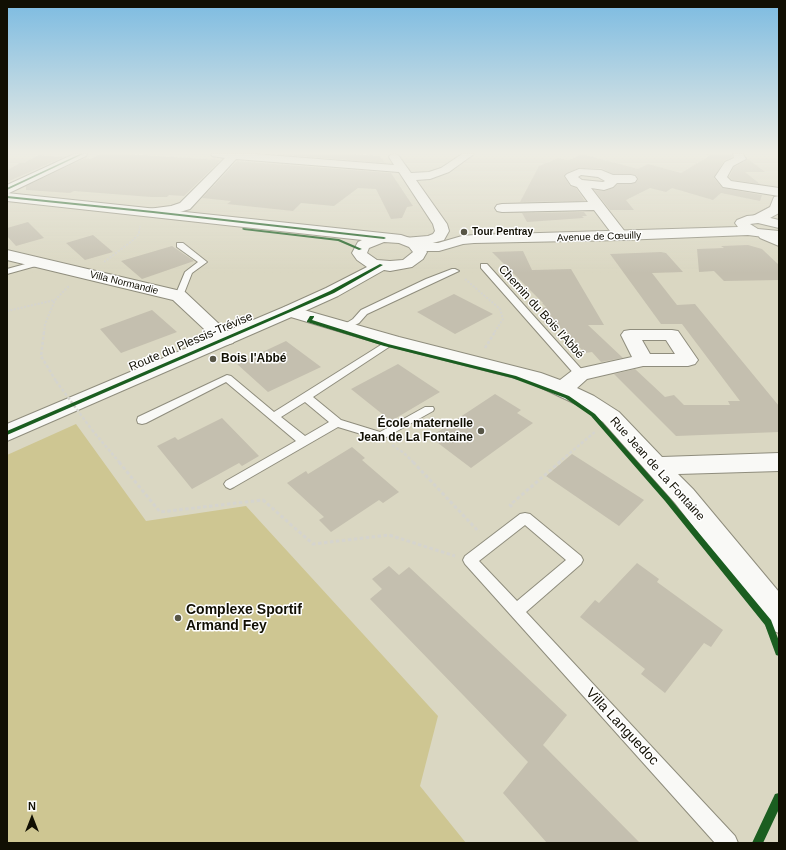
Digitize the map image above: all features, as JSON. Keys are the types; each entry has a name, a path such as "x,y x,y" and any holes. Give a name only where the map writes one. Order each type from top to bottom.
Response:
{"street":[{"path":"148,215 174,210 185,206 197,194"},
{"path":"360,249 362,257 366,261 381,265 399,265 413,250 428,240 439,236 442,231 440,224 419,194"},
{"path":"588,194 621,236"},
{"path":"7,196 339,240 360,249"},
{"path":"7,203 397,239 413,250"},
{"path":"750,224 777,205"},
{"path":"777,205 778,217 776,231 779,242"},
{"path":"502,208 598,206"},
{"path":"750,224 776,231"},
{"name":"Avenue de Cœuilly","path":"413,250 441,254 465,244 489,240 708,234 750,224"},
{"path":"360,249 369,242 384,238"},
{"name":"Villa Normandie","path":"7,255 178,296 226,339"},
{"name":"Route du Plessis-Trévise","path":"7,433 290,311 332,292 381,265"},
{"name":"Rue Jean de La Fontaine","path":"290,311 392,340 534,377 564,389 587,401 611,417 684,496 752,580 772,606 779,619"},
{"path":"564,389 580,374 643,360"},
{"path":"656,466 779,462"}],"lane":[{"path":"178,296 189,272 203,262 180,245"},
{"path":"7,272 40,262"},
{"name":"Chemin du Bois l'Abbé","path":"484,266 580,374"},
{"path":"344,327 356,321 364,312 428,280 455,271"},
{"path":"274,417 392,340"},
{"path":"142,420 227,378 304,442"},
{"path":"305,396 337,423 381,436 429,409"},
{"path":"230,484 337,423"},
{"path":"470,560 525,518 576,560 516,611"},
{"name":"Villa Languedoc","path":"470,560 728,843"}],"path":[{"path":"148,215 139,234 132,241 100,264 83,272 55,300 45,324 41,356 56,381 92,430 160,512 263,500 312,544 389,535 470,560"},
{"path":"455,271 500,309 503,319 476,362"},
{"path":"7,311 55,300"},
{"path":"525,518 510,505 594,431 599,430"},
{"path":"381,436 404,453 490,544"}],"shaded area":[{"name":"Complexe Sportif Armand Fey","path":"76,424 146,521 246,506 438,716 420,786 466,843 7,843 7,455"}],"building":[{"path":"108,194 186,194 184,196 169,195 167,197"},
{"path":"206,194 350,194 334,206 301,203 293,211 227,204 231,201 202,198"},
{"path":"378,194 405,194 413,206 407,207 402,218 391,219"},
{"path":"524,194 580,194 585,201 520,202"},
{"path":"597,194 639,194 626,200 634,210 610,210"},
{"path":"691,194 720,194 713,200"},
{"path":"724,194 762,195 760,201"},
{"path":"584,212 587,216 582,216 584,218 527,222 522,213"},
{"path":"28,222 44,238 16,246 7,236 7,228"},
{"path":"93,235 113,252 85,260 66,243"},
{"path":"748,245 762,249 779,265 779,280 724,281 714,271 699,272 697,249"},
{"path":"172,246 194,261 142,279 121,261"},
{"path":"523,251 532,270 571,269 604,325 588,325 623,358 601,362 592,352 585,353 541,308 546,307 543,303 492,252"},
{"path":"666,253 683,272 652,273 677,305 695,304 779,406 779,432 676,436 614,374 635,369 665,397 674,395 684,405 730,405 728,401 740,401 682,324 661,324 610,254"},
{"path":"454,294 493,314 455,334 417,312"},
{"path":"152,310 177,332 121,353 100,329"},
{"path":"286,341 321,367 268,392 237,364"},
{"path":"398,364 440,392 391,421 351,389"},
{"path":"495,394 521,410 517,413 533,423 471,468 430,437"},
{"path":"222,418 259,456 242,466 239,463 192,489 157,446 175,437 178,440"},
{"path":"352,447 365,458 362,460 399,492 383,503 379,500 331,532 319,520 324,517 287,483 306,471 308,474"},
{"path":"572,454 644,500 619,526 546,476"},
{"path":"637,563 659,579 657,582 723,630 711,647 704,643 665,693 641,674 645,669 580,617 595,600 599,603"},
{"path":"389,566 399,575 409,567 567,715 543,745 640,843 547,843 503,793 528,762 370,599 382,589 372,579"}],"cycle path":[{"path":"7,197 384,238"},
{"path":"244,229 339,240 360,249"},
{"path":"7,433 290,311 332,292 381,265"},
{"path":"312,317 309,321 386,345 514,377 567,397 593,415 667,499 768,623 779,652"},
{"path":"757,843 779,798"}],"place":[{"name":"Tour Pentray","path":"464,232"},
{"name":"Bois l'Abbé","path":"213,359"},
{"name":"École maternelle Jean de La Fontaine","path":"481,431"},
{"name":"Complexe Sportif Armand Fey","path":"178,618"}]}
